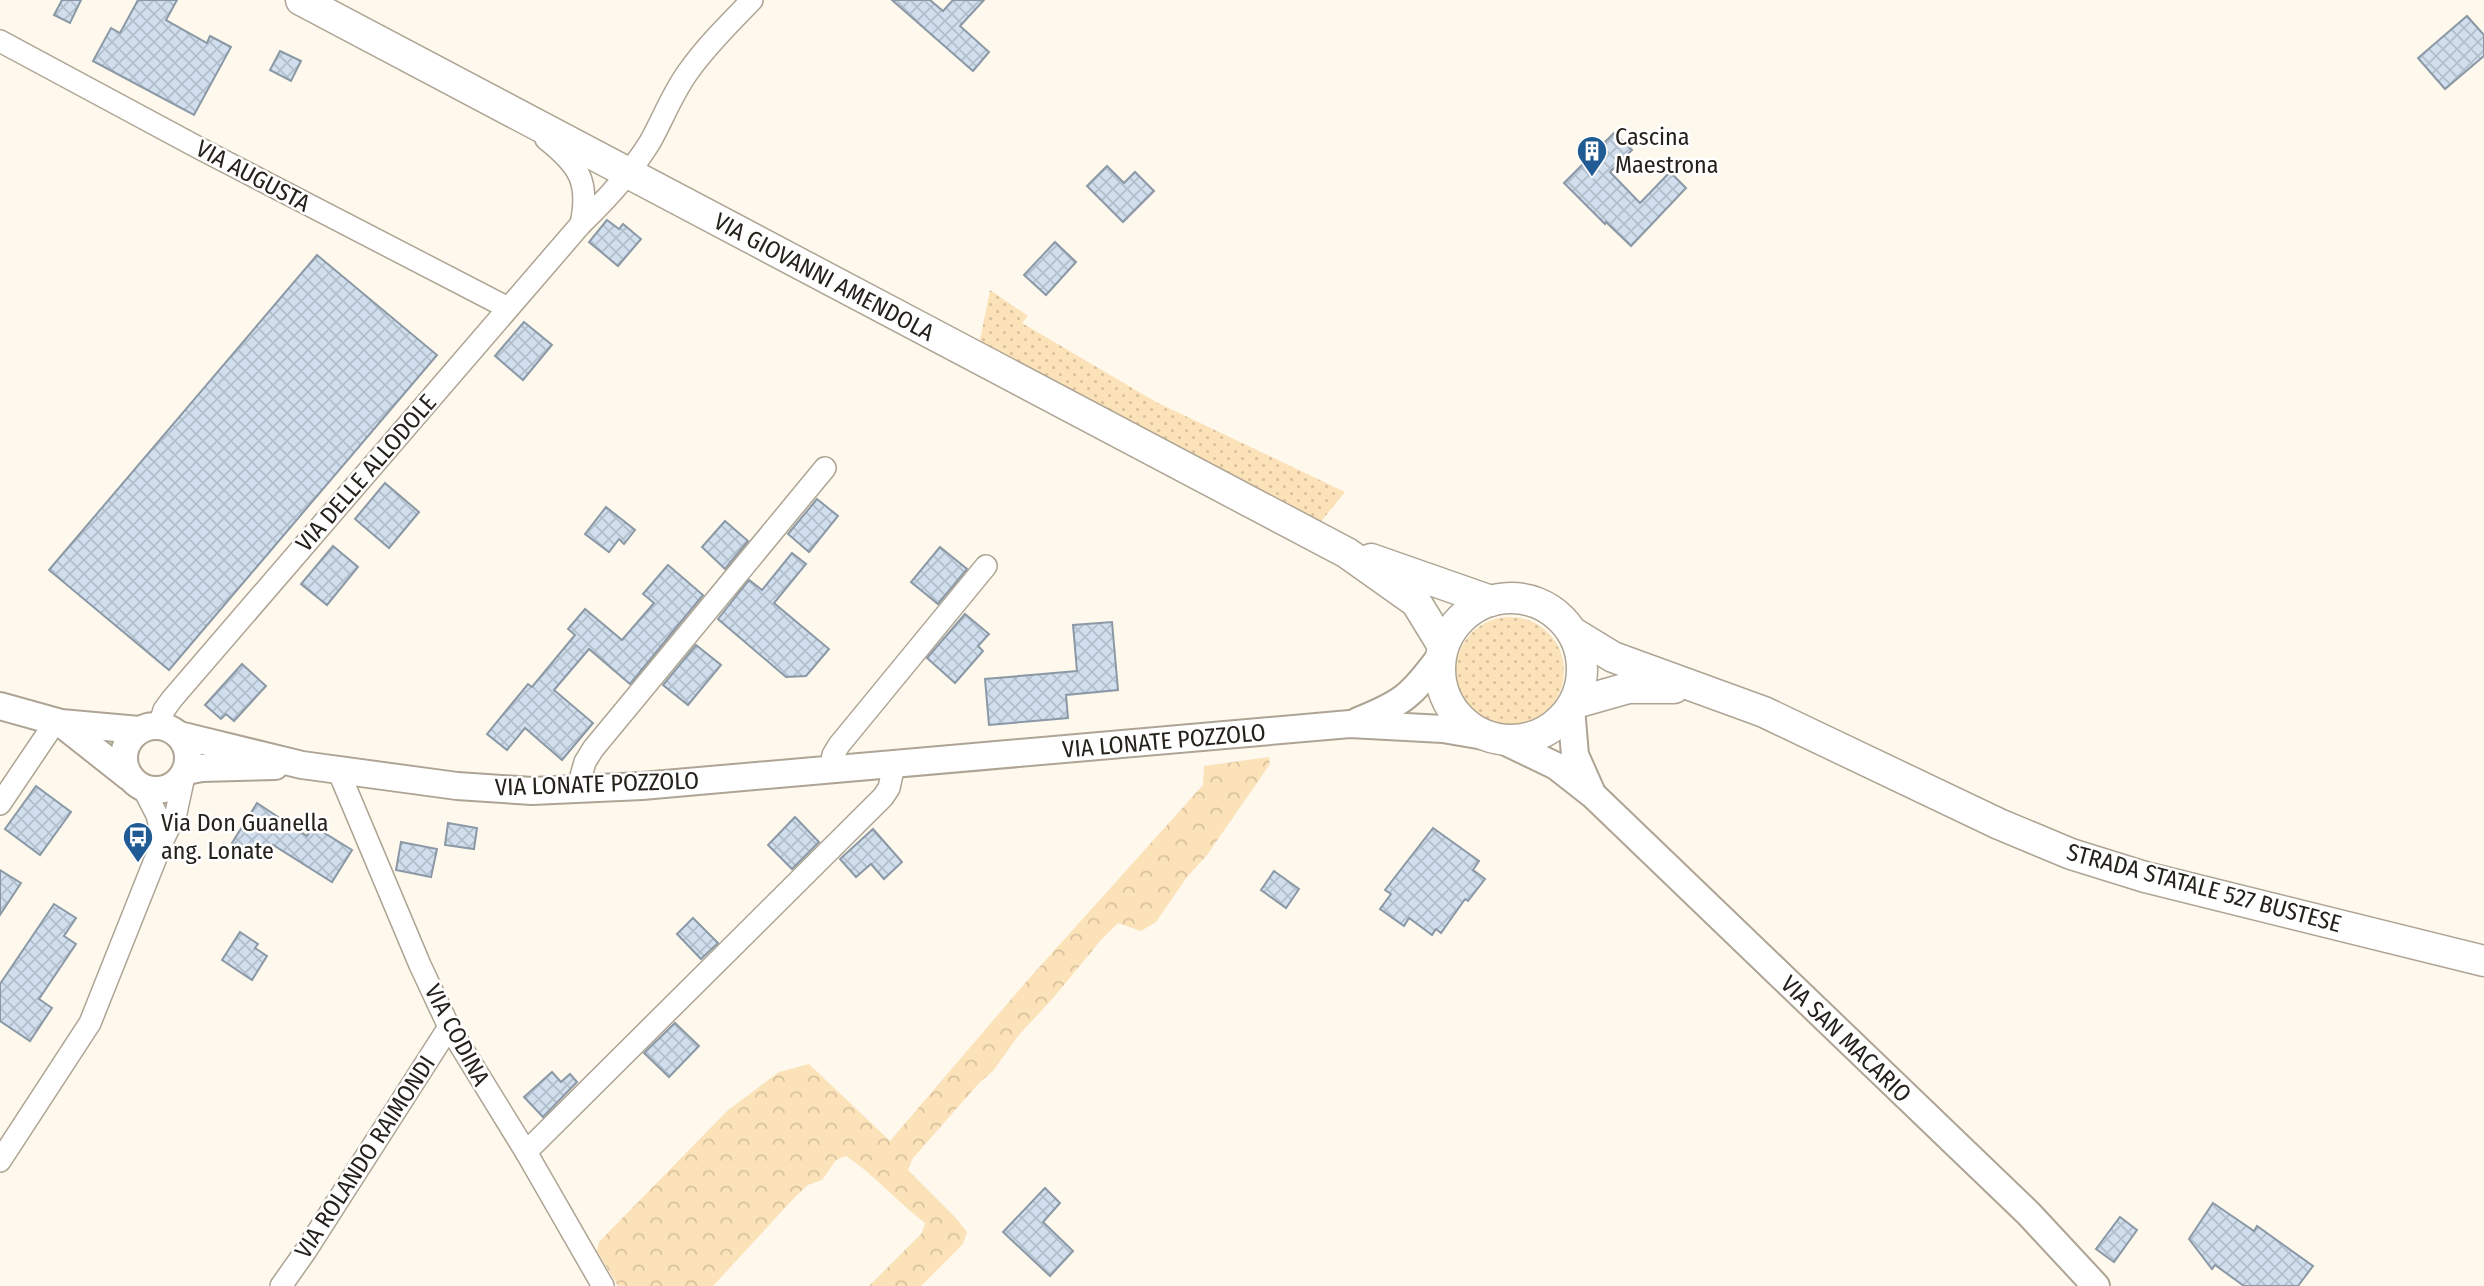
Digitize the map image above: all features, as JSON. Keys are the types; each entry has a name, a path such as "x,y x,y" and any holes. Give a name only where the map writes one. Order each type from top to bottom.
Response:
{"main road":[{"name":"VIA GIOVANNI AMENDOLA","path":"301,0 1347,553"},
{"path":"1347,553 1403,568 1491,601"},
{"path":"1347,553 1411,597 1425,614 1442,652"},
{"path":"1522,599 1551,610 1572,632 1582,661 1583,676 1573,705 1555,726 1541,735 1525,740 1494,738 1467,726 1444,696 1440,677 1442,652 1451,631 1461,618 1475,607 1491,601 1522,599"},
{"name":"STRADA STATALE 527 BUSTESE","path":"1572,632 1613,657 1778,718 1978,814 2071,854 2159,880 2484,961"},
{"path":"1573,705 1628,688 1702,690"}],"street":[{"name":"VIA DELLE ALLODOLE","path":"159,731 164,710 172,699 581,224 610,197 650,141 687,73 717,36 752,0"},
{"name":"VIA AUGUSTA","path":"0,41 508,308"},
{"path":"491,100 549,142 580,174 584,190 581,224"},
{"path":"577,790 585,762 593,749 825,468"},
{"path":"830,770 831,760 839,745 986,566"},
{"path":"1350,724 1398,704 1417,687 1442,652"},
{"path":"1573,705 1575,755 1593,795"},
{"path":"0,706 58,722 159,731 302,765"},
{"path":"58,722 136,783 156,791 167,789 185,773 202,768 302,765"},
{"path":"0,804 58,722"},
{"name":"VIA LONATE POZZOLO","path":"302,765 474,788 515,791 577,790 1350,724"},
{"name":"VIA SAN MACARIO","path":"1350,724 1443,729 1494,738 1556,766 1593,795 2029,1214 2096,1286"},
{"path":"0,1161 90,1023 176,813 188,755 186,744 159,731"},
{"path":"159,731 126,746 123,757 157,815 163,840"},
{"path":"526,1152 883,797 889,788 894,765"},
{"name":"VIA CODINA","path":"338,770 449,1027 526,1152 603,1286"},
{"name":"VIA ROLANDO RAIMONDI","path":"281,1286 449,1027"}],"green space":[{"path":"990,290 1028,316 1022,323 1156,402 1345,492 1319,524 979,345"},
{"path":"1510,617 1531,621 1548,633 1560,650 1564,671 1560,692 1548,709 1531,721 1510,725 1489,721 1472,709 1460,692 1456,671 1460,650 1472,633 1489,621"},
{"path":"1269,757 1270,764 1207,855 1187,877 1156,922 1141,931 1118,923 1018,1036 993,1071 980,1082 913,1158 908,1170 967,1232 963,1244 921,1286 869,1286 922,1233 925,1223 846,1156 836,1160 822,1180 808,1185 796,1196 713,1286 618,1286 597,1251 599,1242 727,1111 779,1072 809,1064 890,1141 1026,982 1203,785 1204,766"}],"building":[{"path":"62,0 81,0 70,23 54,15"},
{"path":"138,0 177,0 166,20 207,43 210,36 231,47 194,115 93,61 111,28 120,33"},
{"path":"892,0 930,0 943,11 953,0 984,0 960,26 989,52 973,71"},
{"path":"2467,16 2484,35 2484,56 2445,89 2418,58"},
{"path":"280,51 301,61 291,81 270,70"},
{"path":"1614,133 1632,150 1610,172 1640,203 1670,172 1686,188 1631,246 1564,183"},
{"path":"1107,166 1124,183 1135,172 1154,191 1123,222 1087,186"},
{"path":"607,220 619,229 623,224 641,239 618,266 589,242"},
{"path":"1055,242 1076,262 1046,295 1024,275"},
{"path":"317,255 437,355 169,670 49,570"},
{"path":"524,322 552,345 523,380 495,356"},
{"path":"385,483 419,512 389,548 355,519"},
{"path":"817,499 838,516 809,552 788,534"},
{"path":"606,507 635,530 624,544 619,539 609,552 585,534"},
{"path":"725,521 748,541 725,569 702,547"},
{"path":"333,546 358,567 327,605 301,584"},
{"path":"940,547 967,569 938,604 911,582"},
{"path":"792,553 806,564 774,603 829,649 806,676 786,677 718,619 749,580 762,590"},
{"path":"668,565 703,595 630,684 589,649 554,690 593,723 562,760 525,728 507,750 487,734 528,684 532,687 575,635 568,629 585,609 622,640 654,603 643,594"},
{"path":"965,614 989,634 978,646 983,651 955,683 927,658"},
{"path":"1112,622 1118,690 1066,695 1068,718 989,725 985,679 1077,671 1073,625"},
{"path":"696,645 721,665 688,705 663,685"},
{"path":"242,664 266,686 234,721 226,714 221,719 205,705"},
{"path":"36,786 71,812 40,855 5,829"},
{"path":"257,803 307,836 313,826 352,850 332,882 273,845 268,854 257,847 251,855 232,843"},
{"path":"795,817 819,842 792,869 768,845"},
{"path":"448,823 477,828 474,849 445,845"},
{"path":"1433,828 1479,861 1473,870 1485,879 1468,901 1465,899 1441,933 1436,929 1432,935 1409,918 1404,926 1380,909 1391,894 1385,890"},
{"path":"873,829 902,862 884,879 871,864 856,877 840,859"},
{"path":"401,842 437,849 431,877 396,870"},
{"path":"0,870 21,883 0,915"},
{"path":"1274,871 1299,889 1286,908 1261,890"},
{"path":"54,904 76,918 64,936 76,944 39,999 52,1008 30,1041 0,1021 0,984"},
{"path":"693,918 718,943 701,959 677,934"},
{"path":"240,932 258,944 255,948 267,956 252,980 222,960"},
{"path":"675,1023 699,1046 669,1077 644,1053"},
{"path":"552,1072 561,1082 570,1074 577,1082 543,1117 524,1097"},
{"path":"1045,1188 1060,1203 1043,1222 1073,1251 1050,1276 1003,1232"},
{"path":"2213,1203 2254,1231 2257,1226 2313,1266 2298,1286 2244,1286 2215,1265 2212,1269 2189,1239"},
{"path":"2120,1217 2137,1230 2114,1262 2096,1249"}],"place":[{"name":"Cascina Maestrona","path":"1592,178"},
{"name":"Via Don Guanella ang. Lonate","path":"138,864"}]}
